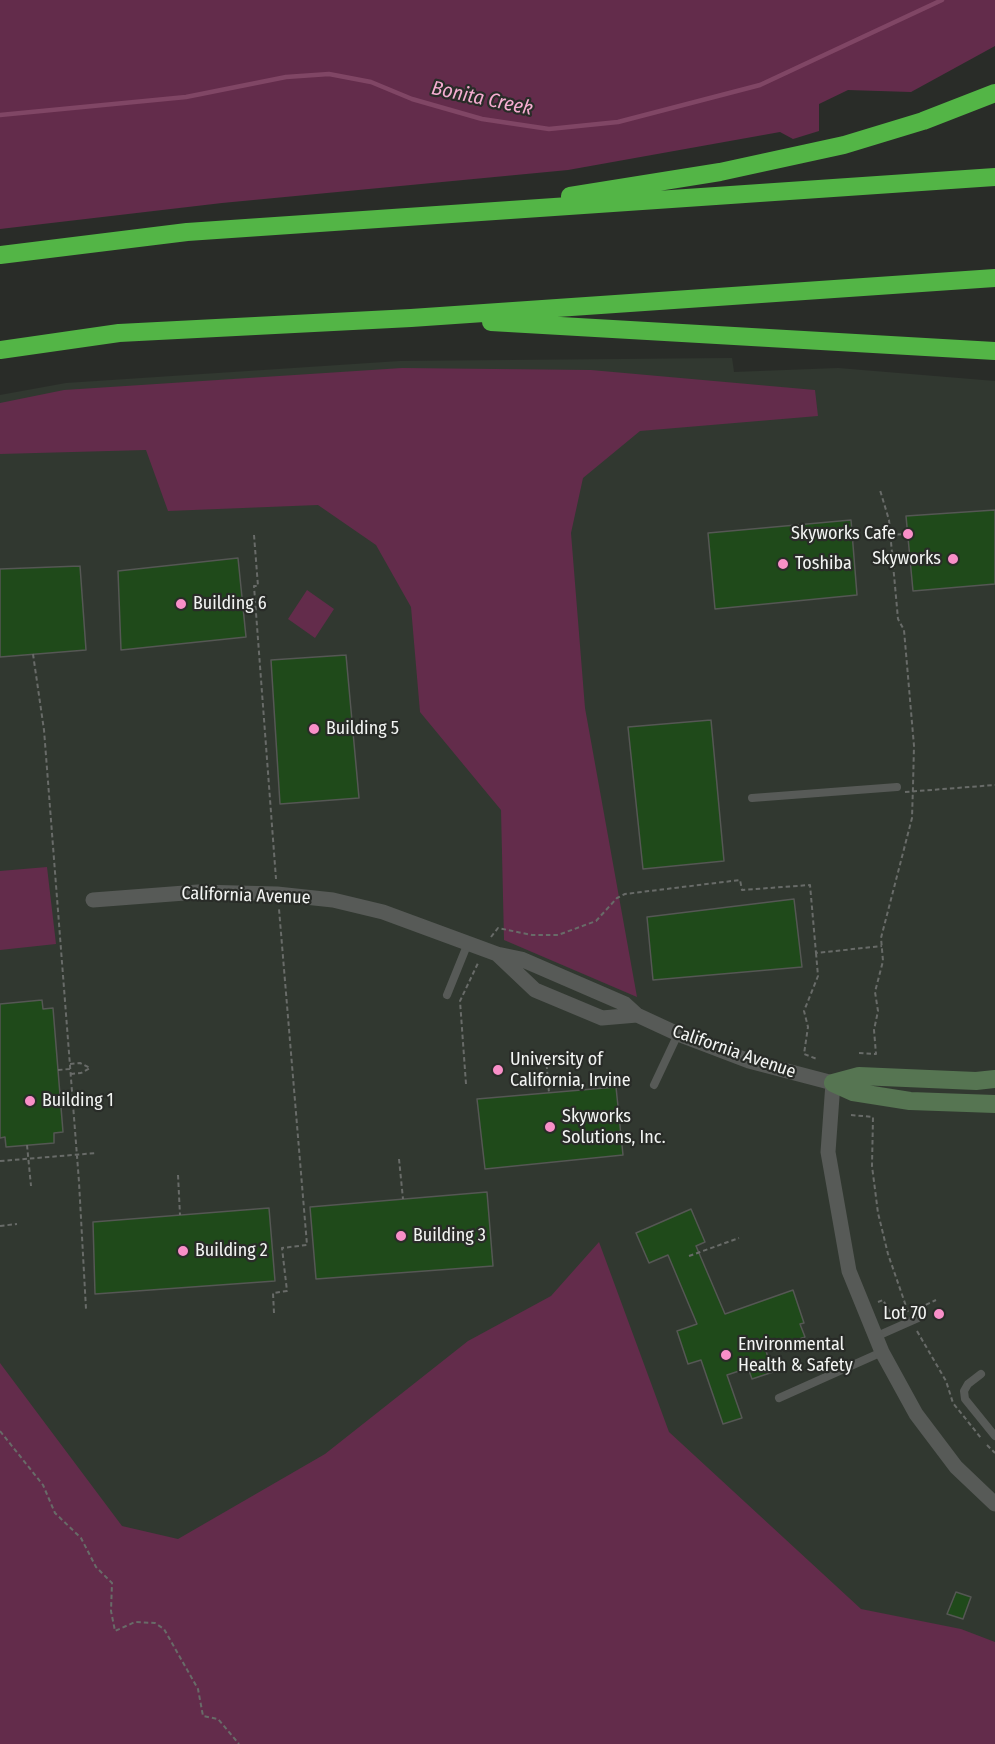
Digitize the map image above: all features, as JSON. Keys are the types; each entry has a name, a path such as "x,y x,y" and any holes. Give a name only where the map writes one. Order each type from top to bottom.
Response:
{"highway":[{"path":"459,214 720,171 844,145 923,121 995,93"},
{"path":"0,255 187,232 995,177"},
{"path":"0,350 119,333 411,318 995,278"},
{"path":"411,318 995,351"}],"street":[{"name":"California Avenue","path":"93,900 198,892 277,894 333,900 383,912 491,952 521,959 625,1004 637,1015 678,1034 749,1061 833,1083 853,1092 910,1101 995,1104"},
{"name":"California Avenue","path":"491,952 535,990 602,1018 637,1015"},
{"name":"California Avenue","path":"833,1083 859,1076 995,1079"},
{"path":"833,1083 828,1152 849,1271 863,1308 898,1384 936,1443 995,1504"}],"lane":[{"path":"752,798 897,787"},
{"path":"447,995 469,942"},
{"path":"654,1085 678,1034"},
{"path":"875,1337 913,1317"},
{"path":"779,1398 882,1352"},
{"path":"981,1374 968,1384 964,1391 965,1399 995,1436"}],"path":[{"path":"890,535 908,534"},
{"path":"254,535 258,586 254,586 307,1245 282,1248 287,1291 273,1293 274,1313"},
{"path":"33,654 42,704 77,1155 86,1309"},
{"path":"466,1084 460,1001 491,952 498,928 532,935 558,935 596,921 617,898 625,894 740,880 742,890 810,885 818,976 804,1011 808,1027 804,1054 817,1059"},
{"path":"816,953 882,946"},
{"path":"546,1057 549,1093"},
{"path":"70,1064 80,1063 90,1068 81,1073 70,1074"},
{"path":"58,1070 70,1069"},
{"path":"851,1115 873,1117 872,1166 878,1213 888,1254 913,1317 946,1381 953,1403 995,1453"},
{"path":"27,1145 31,1186"},
{"path":"0,1161 98,1153"},
{"path":"399,1159 403,1199"},
{"path":"178,1175 180,1215"},
{"path":"0,1226 17,1224"},
{"path":"689,1256 739,1238"},
{"path":"863,1308 883,1300 891,1314 913,1317 936,1300"},
{"path":"0,1431 42,1485 57,1517 81,1538 96,1567 110,1580 113,1590 111,1611 115,1631 135,1622 160,1625 198,1689 203,1716 218,1719 239,1744"}],"shaded area":[{"path":"0,0 995,0 995,46 911,92 848,90 819,104 819,131 793,139 780,132 568,170 222,203 0,229"},
{"name":"University of California, Irvine","path":"732,358 734,372 838,368 995,381 995,1744 0,1744 0,395 66,383 400,361"},
{"path":"402,368 591,370 815,390 818,416 640,431 583,478 571,533 585,708 637,997 504,940 501,810 420,712 411,607 376,545 318,505 168,511 146,450 0,454 0,403 64,390"},
{"path":"307,590 334,609 315,638 288,619"},
{"path":"47,867 56,944 0,950 0,871"},
{"path":"599,1242 669,1432 861,1609 961,1629 995,1642 995,1744 0,1744 0,1363 122,1526 178,1539 325,1454 468,1341 551,1296"}],"building":[{"name":"Skyworks","path":"995,510 995,584 913,591 906,516"},
{"name":"Toshiba","path":"851,520 857,595 715,609 708,533"},
{"name":"Building 6","path":"238,558 246,637 121,650 118,571"},
{"path":"80,566 86,650 0,657 0,569"},
{"name":"Building 5","path":"346,655 359,798 280,804 271,660"},
{"path":"711,720 724,861 643,869 628,727"},
{"path":"794,899 802,967 653,980 647,917"},
{"name":"Building 1","path":"42,1000 43,1009 53,1008 63,1132 54,1133 54,1143 6,1147 5,1137 0,1138 0,1004"},
{"name":"Skyworks Solutions, Inc.","path":"616,1087 623,1155 485,1169 477,1099"},
{"name":"Building 3","path":"487,1192 493,1266 316,1279 310,1207"},
{"name":"Building 2","path":"269,1208 275,1281 95,1294 93,1222"},
{"name":"Environmental Health & Safety","path":"691,1209 705,1242 696,1246 725,1314 793,1290 804,1323 800,1324 805,1337 766,1351 773,1372 752,1379 748,1368 727,1375 742,1418 723,1424 701,1360 688,1364 677,1331 697,1324 668,1255 649,1263 636,1233"},
{"path":"956,1592 971,1597 963,1619 947,1614"}],"waterway":[{"name":"Bonita Creek","path":"0,115 186,97 286,77 329,74 371,82 412,99 482,119 549,129 618,122 760,85 942,0"}],"place":[{"name":"Skyworks Cafe","path":"908,534"},
{"name":"Skyworks","path":"953,559"},
{"name":"Toshiba","path":"783,564"},
{"name":"Building 6","path":"181,604"},
{"name":"Building 5","path":"314,729"},
{"name":"University of California, Irvine","path":"498,1070"},
{"name":"Building 1","path":"30,1101"},
{"name":"Skyworks Solutions, Inc.","path":"550,1127"},
{"name":"Building 3","path":"401,1236"},
{"name":"Building 2","path":"183,1251"},
{"name":"Lot 70","path":"939,1314"},
{"name":"Environmental Health & Safety","path":"726,1355"}]}
